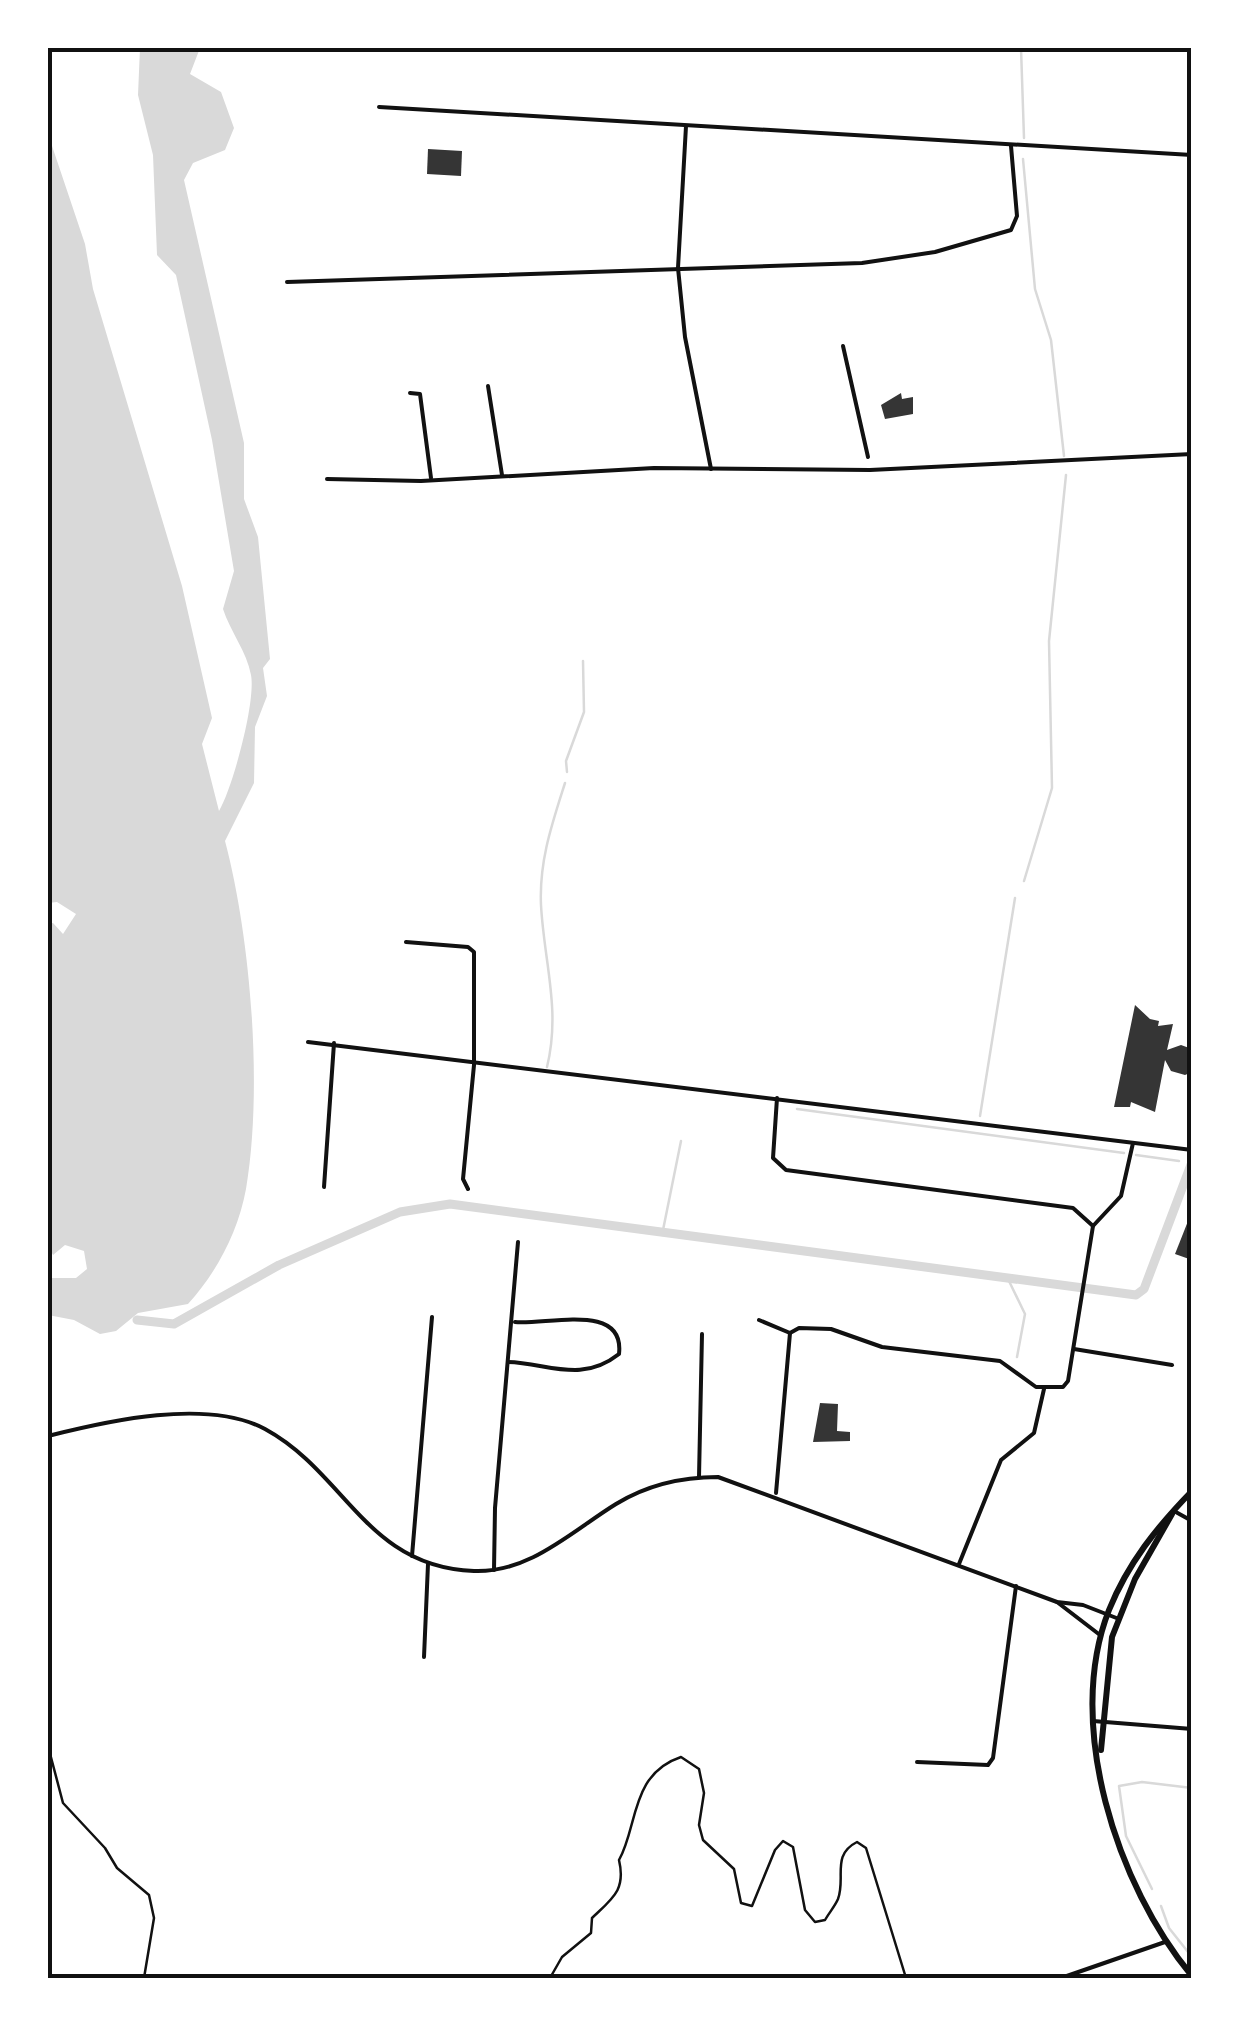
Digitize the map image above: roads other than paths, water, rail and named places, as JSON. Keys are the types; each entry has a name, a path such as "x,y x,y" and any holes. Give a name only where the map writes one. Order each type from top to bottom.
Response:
{"main road":[{"path":"1192,1491 1128,1569 1108,1612 1094,1676 1100,1762 1121,1855 1164,1942 1192,1976"},
{"path":"1098,1721 1118,1620 1135,1579 1173,1510"}],"street":[{"path":"379,106 1192,154"},
{"path":"686,126 678,268 685,337 711,470"},
{"path":"287,282 885,262 1012,230 1017,216 1011,146"},
{"path":"843,346 868,457"},
{"path":"488,386 502,476"},
{"path":"410,393 420,394 431,480"},
{"path":"327,479 431,480 1050,464 1192,454"},
{"path":"406,942 468,947 474,952 474,1065 464,1179 468,1189"},
{"path":"308,1042 1192,1150"},
{"path":"324,1188 334,1043"},
{"path":"777,1098 773,1158 786,1170 1073,1208 1093,1226"},
{"path":"790,1333 799,1328 831,1329 882,1347 1000,1360 1044,1389 1063,1387 1068,1381 1093,1226 1121,1196 1133,1143"},
{"path":"494,1570 495,1508 518,1242"},
{"path":"412,1557 432,1317"},
{"path":"508,1362 555,1372 586,1368 619,1354 620,1340 612,1326 591,1319 541,1325 513,1322"},
{"path":"759,1320 790,1333"},
{"path":"776,1494 790,1333"},
{"path":"700,1477 702,1334"},
{"path":"1074,1348 1172,1365"},
{"path":"958,1565 1001,1460 1034,1432 1044,1389"},
{"path":"48,1436 137,1415 245,1422 266,1429 379,1536 412,1557 428,1564 494,1570 526,1561 619,1502 670,1482 718,1477 776,1494 1056,1602 1108,1612 1118,1620"},
{"path":"1173,1510 1192,1522"},
{"path":"424,1657 428,1564"},
{"path":"916,1762 988,1765 993,1758 1016,1586"},
{"path":"1056,1602 1102,1636 1112,1637"},
{"path":"1098,1721 1192,1729"},
{"path":"1061,1978 1164,1942"}],"waterway":[{"path":"1021,48 1024,138"},
{"path":"1023,159 1035,289 1051,340 1064,456"},
{"path":"1024,881 1052,788 1049,641 1066,475"},
{"path":"567,772 566,761 584,712 583,661"},
{"path":"547,1067 552,1006 542,873 565,783"},
{"path":"980,1116 1015,898"},
{"path":"797,1109 1124,1153"},
{"path":"662,1235 681,1141"},
{"path":"1136,1155 1179,1161"},
{"path":"137,1320 174,1324 279,1265 400,1212 450,1204 1136,1295 1144,1289 1192,1162"},
{"path":"1008,1279 1025,1314 1017,1357"},
{"path":"1152,1889 1126,1836 1119,1786 1142,1782 1192,1788"},
{"path":"1161,1906 1169,1928 1192,1957"}]}
